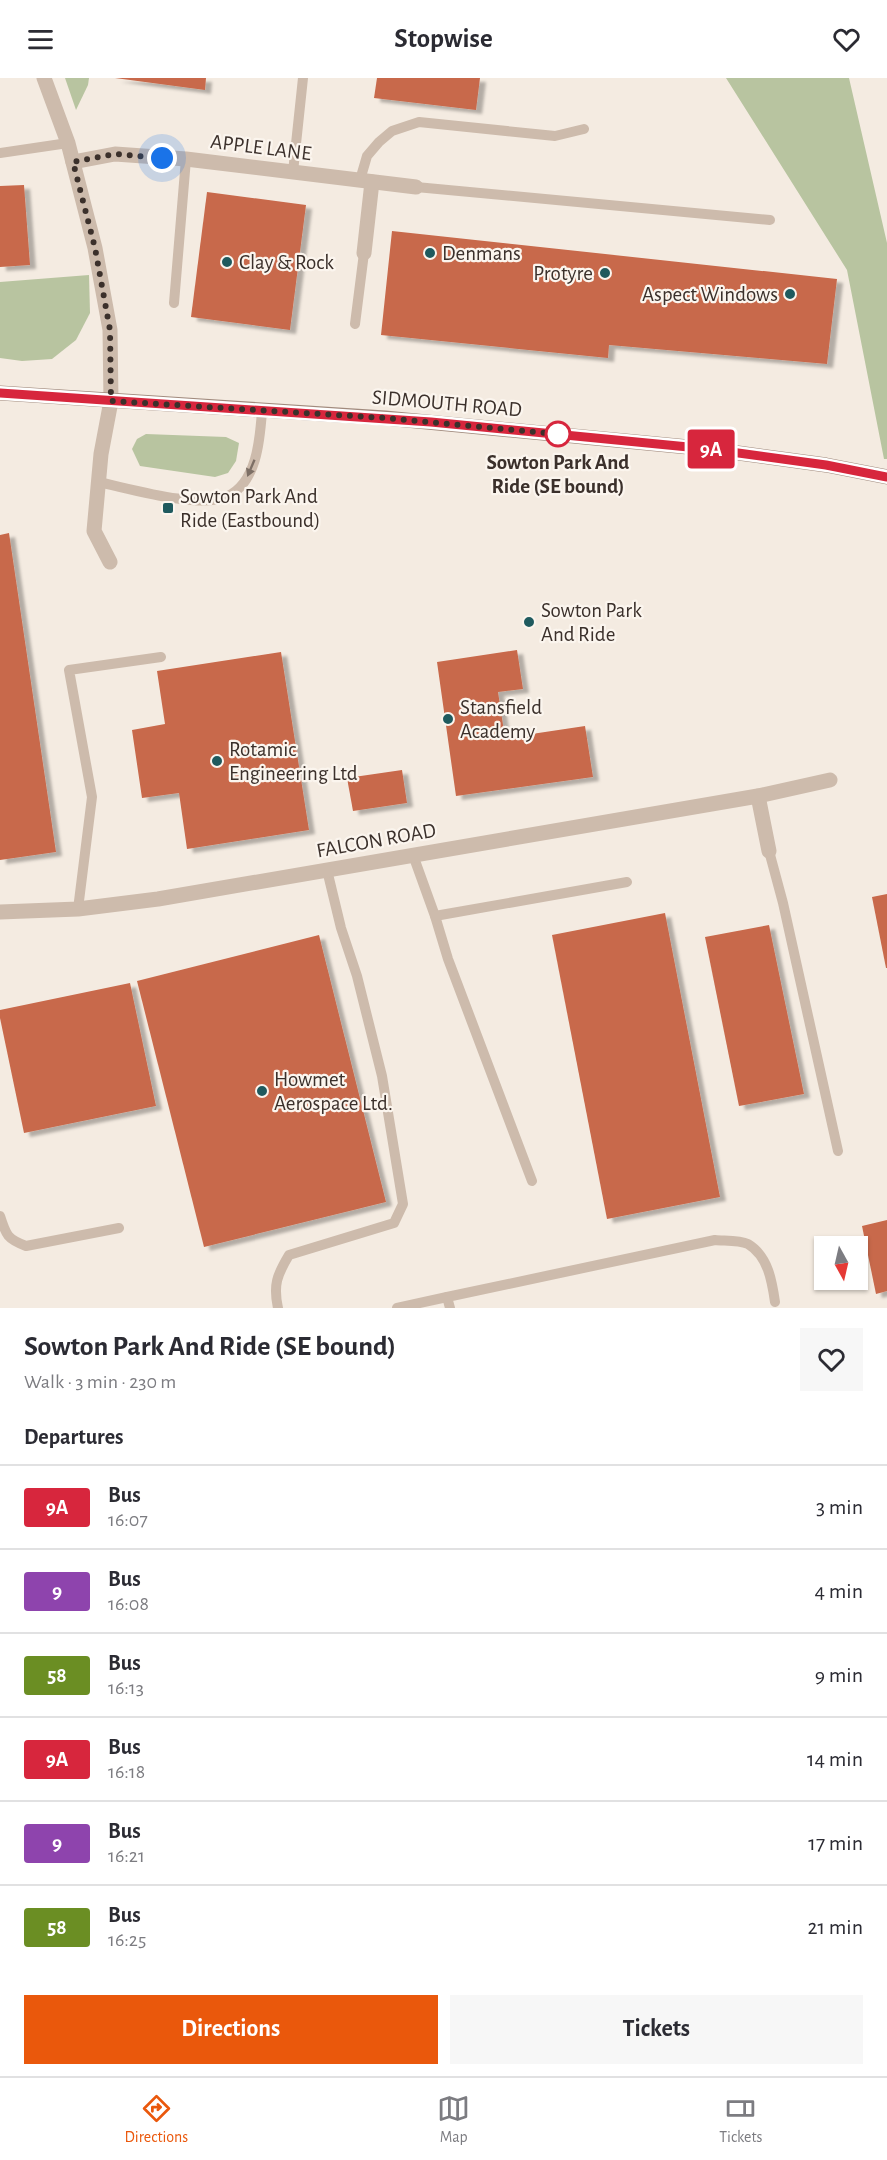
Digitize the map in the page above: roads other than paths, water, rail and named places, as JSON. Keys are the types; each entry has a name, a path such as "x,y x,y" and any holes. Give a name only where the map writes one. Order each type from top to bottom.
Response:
{"street":[{"path":"44,78 73,162 95,248 110,330 111,401 98,482 94,531 110,562"},
{"name":"APPLE LANE","path":"73,162 115,154 186,159 416,187"},
{"path":"364,253 366,181"},
{"name":"SIDMOUTH ROAD","path":"0,393 385,418 709,449 826,465 887,477"},
{"name":"FALCON ROAD","path":"0,912 78,909 159,899 758,796 830,780"},
{"path":"758,796 769,851"}],"lane":[{"path":"293,172 303,78"},
{"path":"366,181 367,156 379,142 392,131 419,122 555,135 584,129"},
{"path":"0,153 68,143"},
{"path":"174,303 186,159"},
{"path":"416,187 770,220"},
{"path":"355,324 364,253"},
{"path":"98,482 180,499 209,501 227,497 243,484 251,469 260,443 262,411"},
{"path":"78,909 92,797 69,670 161,657"},
{"path":"769,851 783,903 838,1151"},
{"path":"413,855 448,959 532,1181"},
{"path":"278,1308 274,1289 280,1270 289,1255 394,1223 403,1204 382,1076 357,976 340,928 327,870"},
{"path":"435,916 627,882"},
{"path":"0,1216 6,1235 26,1246 119,1228"},
{"path":"397,1308 449,1303 715,1240 746,1243 761,1255 772,1280 775,1302"}],"place":[{"name":"Denmans","path":"430,253"},
{"name":"Clay & Rock","path":"227,262"},
{"name":"Protyre","path":"605,273"},
{"name":"Aspect Windows","path":"790,294"},
{"name":"Sowton Park And Ride (SE bound)","path":"558,434"},
{"name":"Sowton Park And Ride (Eastbound)","path":"168,508"},
{"name":"Sowton Park And Ride","path":"529,622"},
{"name":"Stansfield Academy","path":"448,719"},
{"name":"Rotamic Engineering Ltd","path":"217,761"},
{"name":"Howmet Aerospace Ltd.","path":"262,1091"}]}
